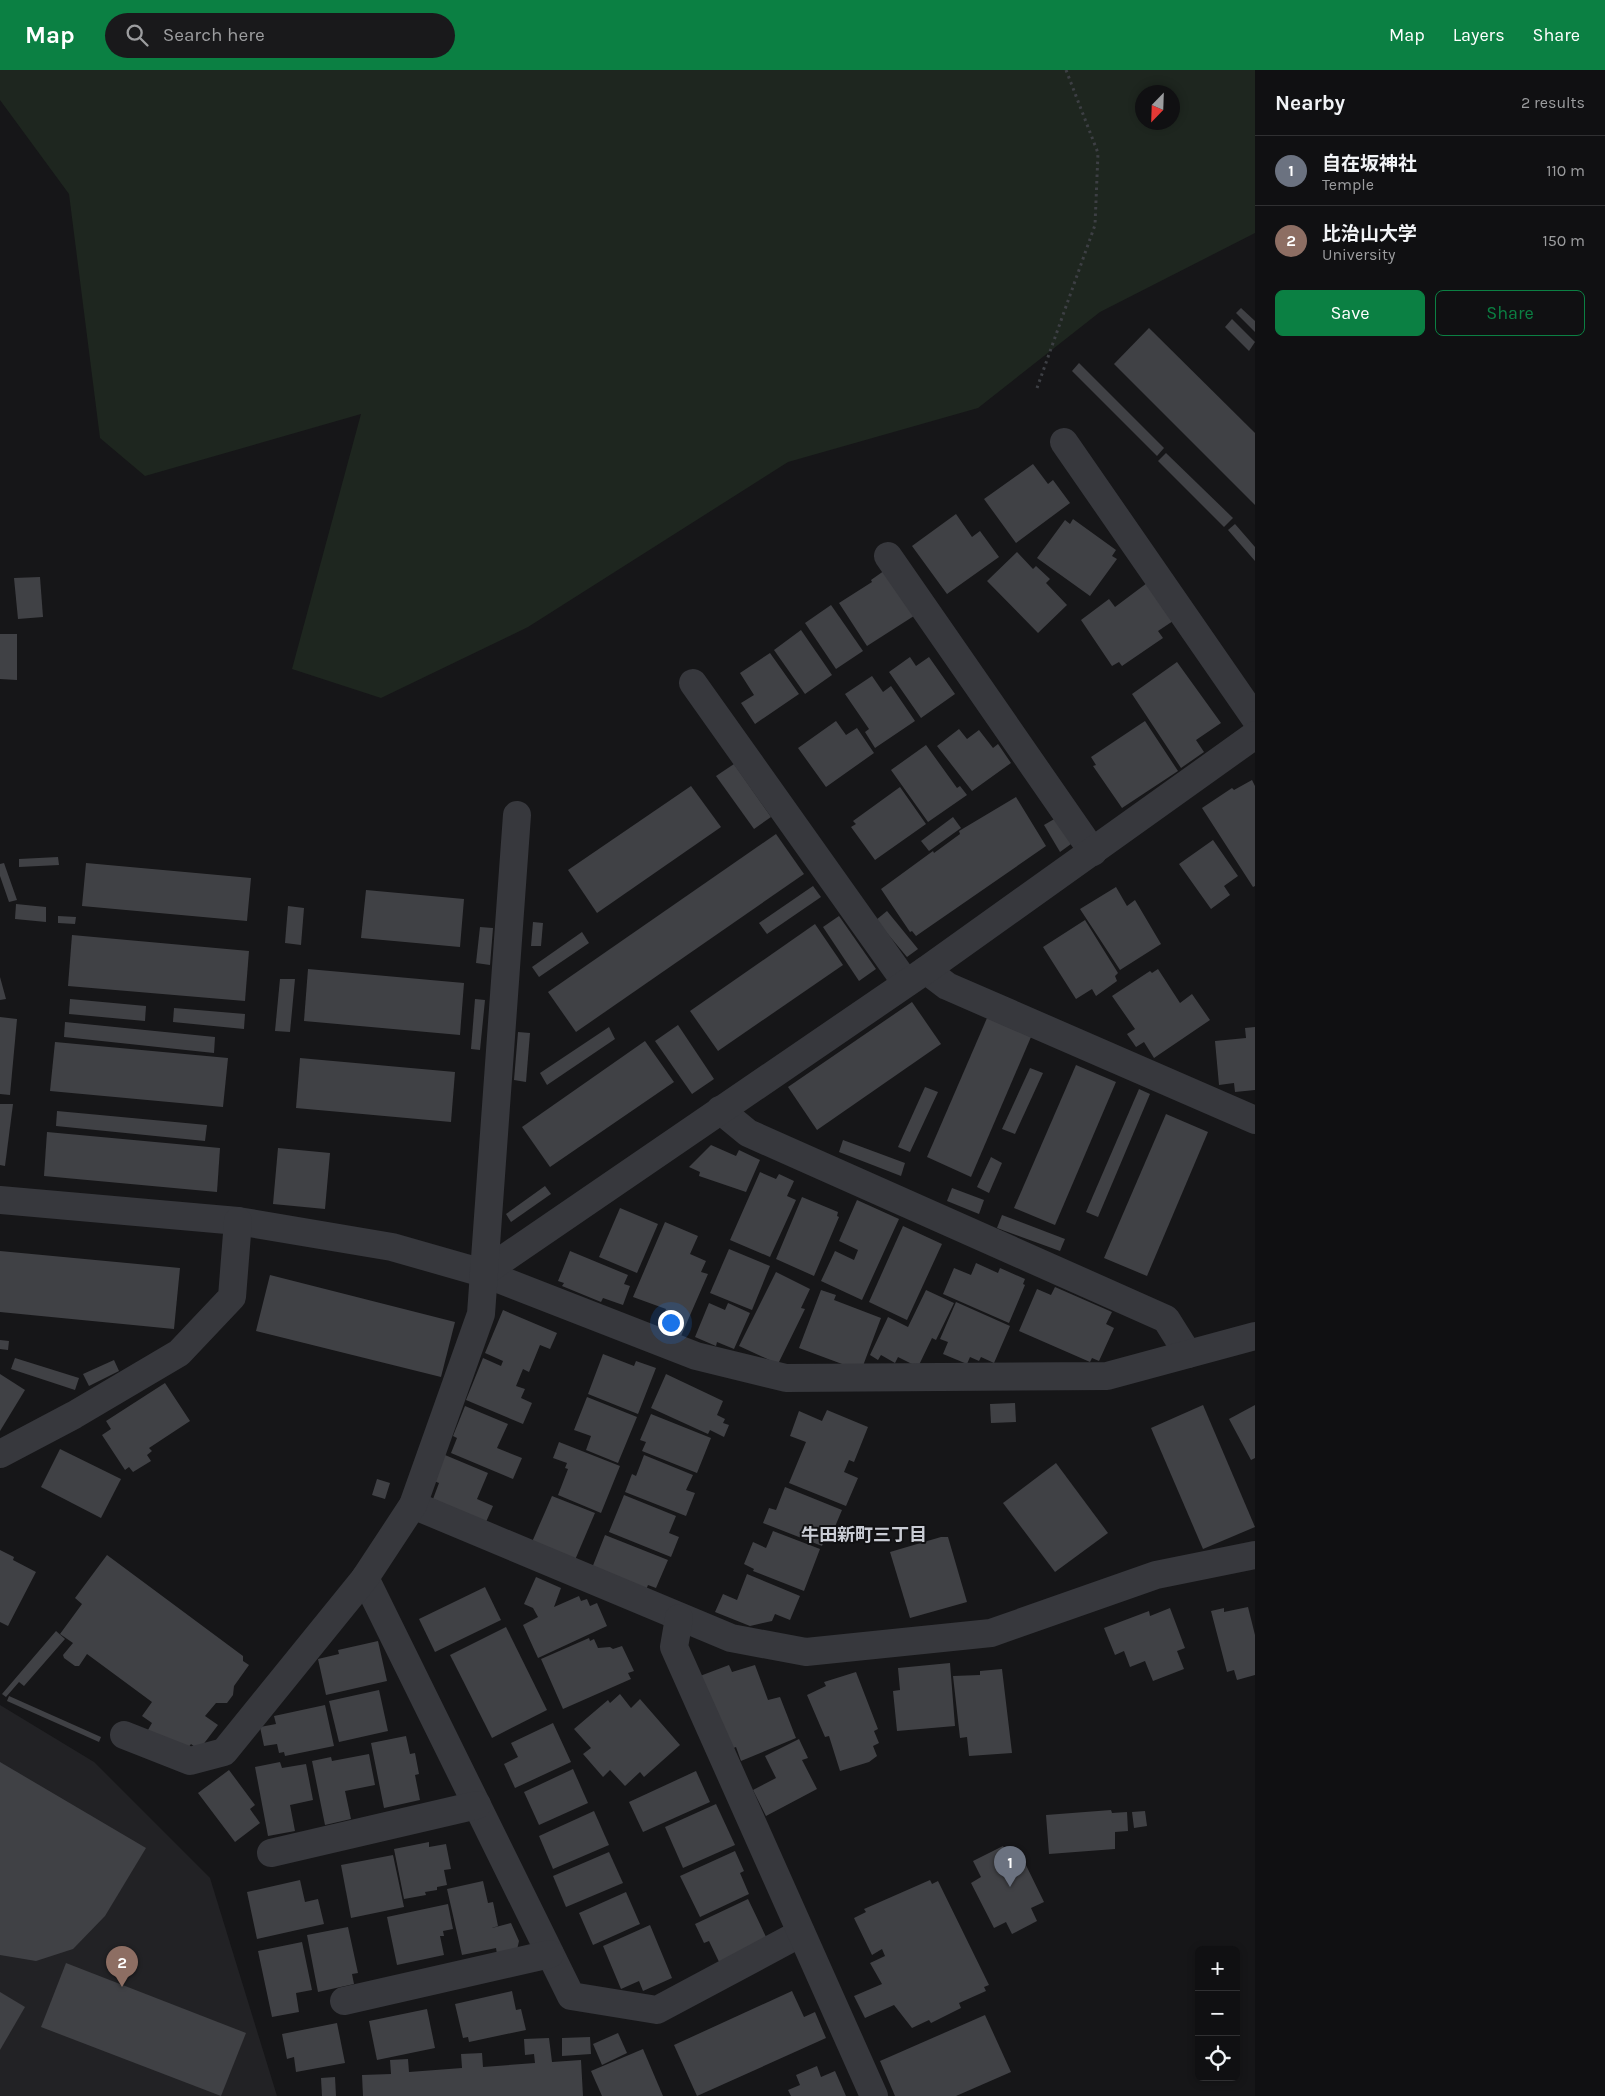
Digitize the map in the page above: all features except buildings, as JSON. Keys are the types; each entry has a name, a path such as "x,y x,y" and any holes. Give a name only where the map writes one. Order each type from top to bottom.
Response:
{"street":[{"path":"1064,442 1255,718"},
{"path":"888,556 1093,852"},
{"path":"692,683 916,976 947,986 1255,1120"},
{"path":"483,1273 916,976 1255,735"},
{"path":"124,1735 190,1761 224,1752 365,1578 414,1505 481,1314 517,814"},
{"path":"720,1110 748,1134 1166,1319 1188,1354"},
{"path":"0,1200 238,1221 392,1247 483,1273 696,1356 786,1378 1107,1376 1255,1336"},
{"path":"0,1454 74,1415 179,1353 232,1297 238,1221"},
{"path":"414,1505 730,1638 806,1652 990,1633 1156,1575 1255,1555"},
{"path":"365,1578 571,1996 657,2010 802,1933"},
{"path":"680,1618 674,1647 874,2096"},
{"path":"271,1853 477,1805"},
{"path":"344,2001 550,1954"}],"path":[{"path":"1037,388 1095,225 1098,152 1066,70"}],"shaded area":[{"path":"0,70 1255,70 1255,233 1100,312 978,408 788,462 528,627 381,698 292,669 361,414 145,476 100,438 69,194 0,100"},
{"path":"0,1705 94,1762 210,1878 277,2096 0,2096"}],"place":[{"name":"自在坂神社","path":"1010,1887"},
{"name":"比治山大学","path":"122,1987"}],"district":[{"name":"牛田新町三丁目","path":"864,1535"}]}
